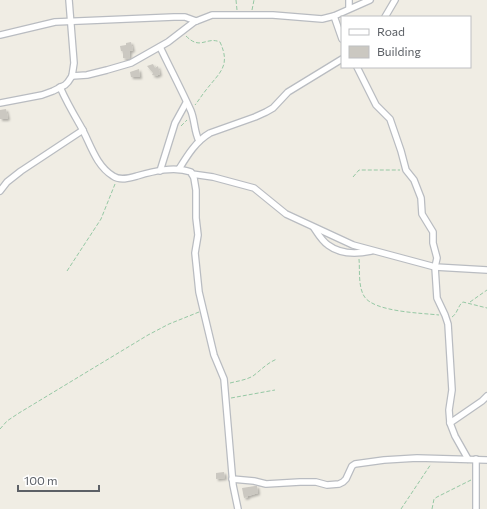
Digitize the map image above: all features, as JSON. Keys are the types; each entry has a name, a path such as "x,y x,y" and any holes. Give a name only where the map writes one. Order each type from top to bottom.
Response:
{"street":[{"path":"0,103 42,95 68,82 72,76 74,63 69,0"},
{"path":"349,0 349,8"},
{"path":"72,76 87,75 131,63 160,47 196,21 212,15 251,14 322,18 334,16 349,8 370,0"},
{"path":"386,16 395,0"},
{"path":"334,16 341,36"},
{"path":"0,35 55,22 174,17 185,17 196,21"},
{"path":"160,47 186,103 191,110 199,140"},
{"path":"179,170 199,140 210,132 266,112 273,108 288,92 341,60"},
{"path":"358,68 376,105 390,119 402,151 406,170 414,180 421,198 423,218 433,232 433,243 437,258 435,267 437,298 446,318 452,390 449,410 450,423 455,436 468,459"},
{"path":"60,87 83,130 94,155 106,170 114,177 128,178 160,171 179,170 186,170 192,174 213,176 254,188 286,214 353,245 435,267 487,270"},
{"path":"160,171 180,113 186,103"},
{"path":"0,191 7,182 20,171 83,130"},
{"path":"192,174 196,190 198,235 195,253 199,292 202,311 214,355 224,379 232,479 238,509"},
{"path":"314,228 327,245 337,250 351,253 371,250"},
{"path":"450,423 487,396"},
{"path":"232,479 254,481 266,484 316,482 327,485 344,482 352,466 355,464 401,458 487,460"},
{"path":"476,459 476,509"}],"path":[{"path":"236,0 237,14"},
{"path":"251,14 254,0"},
{"path":"182,31 196,43 215,40 220,42 224,56 223,67 220,74 191,110"},
{"path":"172,134 186,120 193,117"},
{"path":"353,177 359,170 406,170"},
{"path":"67,271 101,219 117,178"},
{"path":"359,253 362,293 370,302 387,308 446,318 456,313 460,304 463,302 487,308"},
{"path":"469,303 487,290"},
{"path":"0,429 7,421 18,413 148,335 169,324 202,311"},
{"path":"224,384 246,379 267,364 277,359"},
{"path":"226,400 246,394 275,390"},
{"path":"401,509 435,458"},
{"path":"432,509 434,499 476,478"}],"building":[{"path":"131,42 133,50 130,51 129,59 123,58 123,51 121,51 120,46"},
{"path":"153,64 155,68 158,66 160,74 156,76 152,75 153,73 147,66"},
{"path":"139,69 140,77 131,77 130,72"},
{"path":"6,109 8,118 0,119 0,110"},
{"path":"224,472 225,478 216,479 216,473"},
{"path":"257,486 258,493 244,498 242,488"}]}
